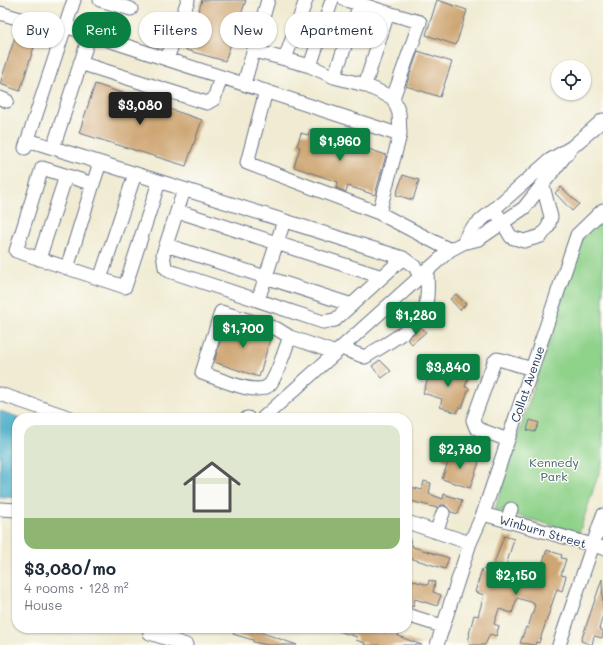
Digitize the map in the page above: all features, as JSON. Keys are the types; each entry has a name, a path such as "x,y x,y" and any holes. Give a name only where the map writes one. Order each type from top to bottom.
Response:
{"street":[{"path":"72,31 64,29 74,0"},
{"path":"100,0 131,10"},
{"path":"167,59 188,0"},
{"path":"244,84 268,0"},
{"path":"285,59 306,0"},
{"path":"310,66 332,0"},
{"path":"345,0 420,22 393,98 399,113 400,135 380,213"},
{"path":"334,77 360,4"},
{"path":"365,85 388,13"},
{"path":"1,18 12,20"},
{"path":"131,47 400,135"},
{"path":"58,48 27,144 53,148 403,258 424,273"},
{"path":"53,148 85,48"},
{"path":"254,51 310,66 334,77 365,85 393,98"},
{"path":"80,63 207,103 214,99 221,77"},
{"path":"266,92 247,163 380,213 450,250"},
{"path":"463,243 469,231 495,208 550,160 572,147 603,120"},
{"path":"269,413 450,250 463,243 479,239 524,208 543,186 572,147"},
{"path":"67,268 100,163"},
{"path":"93,184 42,168 16,251 124,287 159,182"},
{"path":"100,279 135,174"},
{"path":"39,259 66,176"},
{"path":"495,208 502,224 511,237 524,241 541,236 548,227 551,217 543,186"},
{"path":"184,190 163,254 165,267 169,271 323,322 335,320 403,258"},
{"name":"Collat Avenue","path":"437,645 470,543 483,514 577,235 603,210"},
{"path":"177,211 382,278"},
{"path":"258,300 284,221"},
{"path":"166,245 352,305"},
{"path":"290,337 271,383 264,389 253,390 202,373 221,312 277,329 290,337 365,357 402,333 425,307 424,273"},
{"path":"508,440 476,428 473,420 494,362 497,359 532,369"},
{"path":"0,394 56,413"},
{"path":"0,509 12,510"},
{"path":"436,532 443,513"},
{"name":"Winburn Street","path":"483,514 509,515 598,547"},
{"path":"559,645 598,547 603,515"},
{"path":"412,524 470,543"},
{"path":"412,617 442,626"},
{"path":"157,633 186,645"}],"green space":[{"name":"Kennedy Park","path":"603,218 603,460 579,533 495,509 582,236"}],"water":[{"path":"0,411 12,415 12,497 0,498"}],"building":[{"path":"202,0 246,0 242,12 220,12 220,48 229,48 225,61 186,50 187,48 212,48 212,12 198,12"},
{"path":"437,0 467,10 456,45 426,35"},
{"path":"12,46 12,48 34,48 20,91 0,84"},
{"path":"418,51 452,62 440,97 406,86"},
{"path":"95,84 202,120 186,166 79,133"},
{"path":"310,129 386,155 375,195 348,186 346,192 336,188 338,182 294,167 300,147 297,146 301,133 308,135"},
{"path":"403,175 419,180 413,200 396,195"},
{"path":"561,187 579,204 572,211 555,193"},
{"path":"456,294 466,304 460,310 450,299"},
{"path":"226,322 271,336 259,377 214,362"},
{"path":"421,327 426,332 412,344 407,339"},
{"path":"380,360 391,371 382,378 372,366"},
{"path":"432,367 451,373 453,367 470,372 465,387 469,388 462,408 459,407 457,413 440,407 442,399 423,393"},
{"path":"530,420 539,423 535,432 527,430"},
{"path":"444,451 479,462 470,488 442,479 448,462 442,459"},
{"path":"424,481 431,483 429,494 443,499 444,494 462,500 458,514 451,512 445,505 441,505 437,508 412,501 412,487 422,490"},
{"path":"504,536 514,539 502,579 525,586 529,575 537,578 547,550 562,555 561,558 566,559 561,575 566,576 562,591 557,589 539,643 536,642 535,645 520,643 526,627 528,628 535,605 533,604 534,603 517,598 512,613 499,609 494,624 499,626 496,636 490,634 485,645 469,645 469,634 474,615 478,616 484,595 475,592 482,569 491,572"},
{"path":"412,545 413,547 449,558 445,569 412,559"},
{"path":"602,579 603,615 599,629 603,631 603,633 602,638 594,636 592,645 581,641"},
{"path":"412,580 428,585 429,580 435,582 433,592 441,595 437,606 415,599 413,607"},
{"path":"263,633 297,645 268,645 253,642 253,640 233,634"},
{"path":"344,633 399,633 398,636 422,645 364,645 365,643 356,640 357,637"}]}
